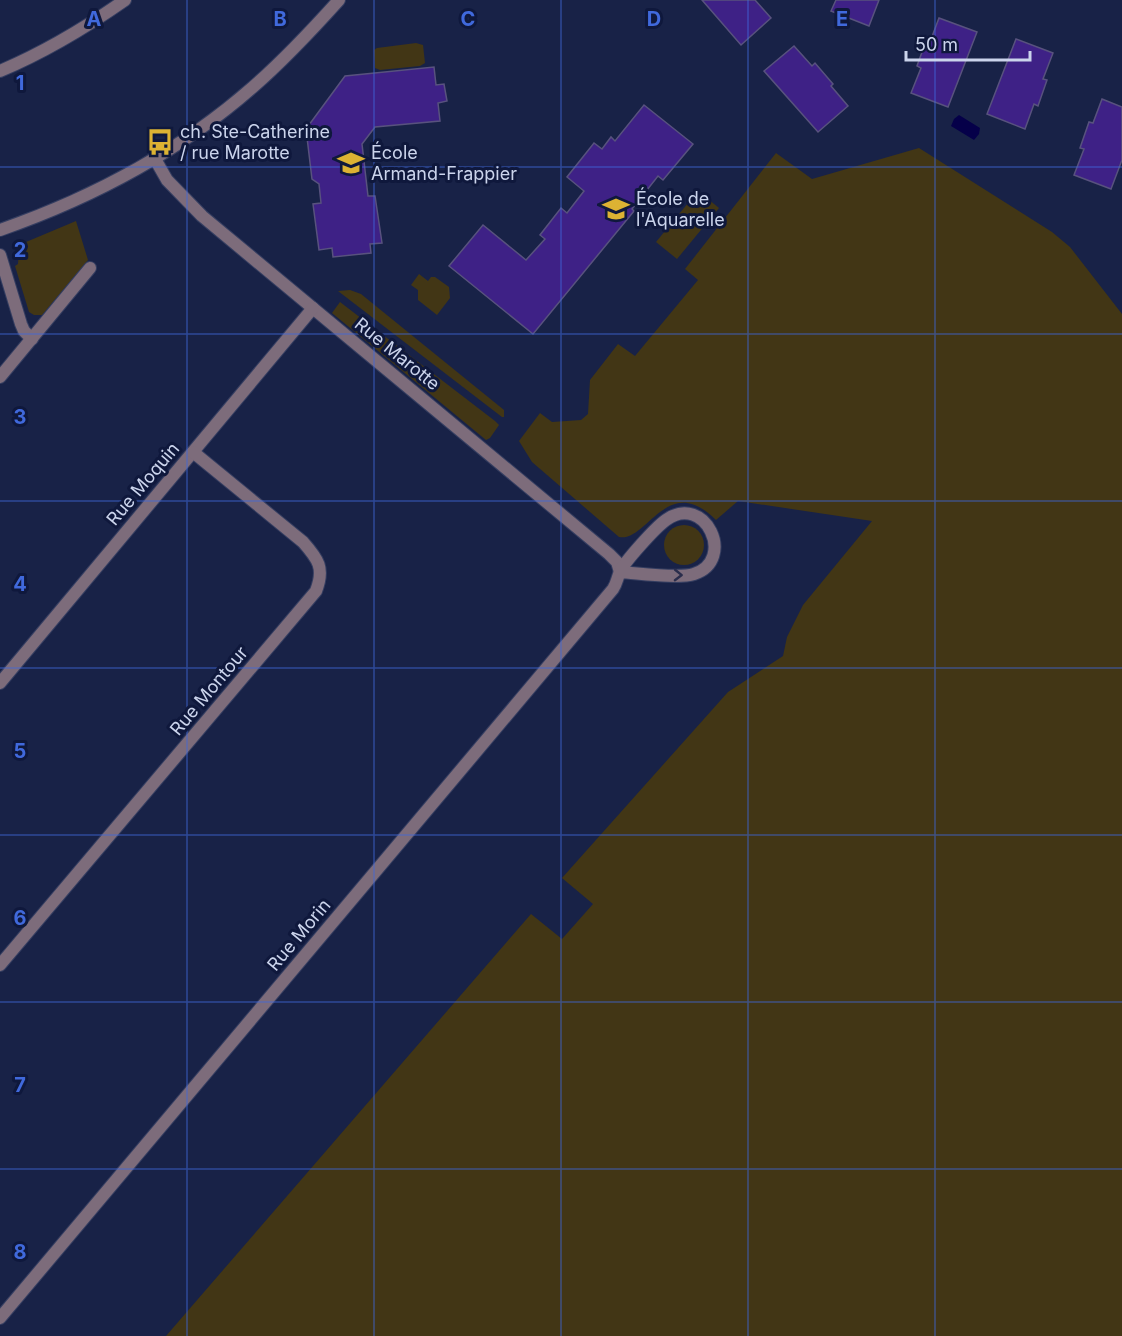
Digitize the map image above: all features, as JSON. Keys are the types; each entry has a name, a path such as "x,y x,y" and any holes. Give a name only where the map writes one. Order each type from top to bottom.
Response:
{"street":[{"path":"0,71 65,40 125,0"},
{"path":"0,230 72,202 155,159 200,129 253,87 339,0"},
{"name":"Rue Marotte","path":"155,159 167,180 193,207 609,554 617,562 620,572"},
{"path":"0,255 21,324 32,339"},
{"path":"0,377 90,268"},
{"name":"Rue Moquin","path":"0,682 313,308"},
{"name":"Rue Montour","path":"0,965 316,591 321,578 320,567 314,555 303,542 193,452"},
{"name":"Rue Morin","path":"0,1318 613,589 620,572 653,532 675,515 687,513 699,517 708,526 714,538 715,551 710,562 694,574 620,572"}],"shaded area":[{"path":"416,43 423,45 425,63 420,66 380,70 375,68 374,50 377,48"},
{"path":"959,115 980,128 974,140 951,126"},
{"path":"919,148 1052,232 1070,247 1122,314 1122,1336 166,1336 531,914 562,939 593,904 562,878 728,692 783,656 787,637 803,605 872,521 738,501 716,520 699,507 684,503 671,505 639,530 629,536 619,537 532,462 519,441 540,413 552,422 581,420 588,414 590,380 618,344 635,356 698,280 685,269 776,153 812,179"},
{"path":"698,191 719,208 677,259 656,242"},
{"path":"76,221 88,260 42,315 34,315 29,312 15,266 18,264 19,249 26,242"},
{"path":"419,274 428,281 431,277 435,277 449,287 450,298 437,315 418,300 418,290 411,285"},
{"path":"350,290 361,294 504,410 504,417 338,291"},
{"path":"340,302 495,421 499,425 490,438 486,440 332,313"},
{"path":"684,525 692,526 698,531 703,537 703,553 698,559 692,564 684,565 676,564 670,559 665,553 664,545 665,537 670,531 676,526"}],"building":[{"path":"702,0 755,0 771,18 741,45"},
{"path":"836,0 879,0 869,26 831,11"},
{"path":"939,18 977,32 948,107 911,93 921,68 917,66 926,41 930,42"},
{"path":"1016,39 1053,53 1043,79 1047,80 1038,106 1034,104 1025,129 987,114"},
{"path":"794,46 812,66 815,63 848,106 818,132 764,71"},
{"path":"434,67 436,85 444,84 447,101 438,103 440,121 375,127 362,144 368,196 375,196 382,243 370,244 371,253 333,257 332,248 319,250 313,204 321,203 319,184 312,179 306,129 345,76"},
{"path":"1102,99 1122,107 1122,160 1111,189 1074,175 1084,149 1080,148 1089,122 1093,123"},
{"path":"644,105 693,144 663,180 658,176 632,209 634,211 533,334 449,266 483,225 526,260 545,239 540,235 561,208 567,213 584,191 567,177 594,143 602,149 611,137 615,141"}],"place":[{"name":"ch. Ste-Catherine / rue Marotte","path":"160,142"},
{"name":"École Armand-Frappier","path":"351,163"},
{"name":"École de l'Aquarelle","path":"616,209"}]}
